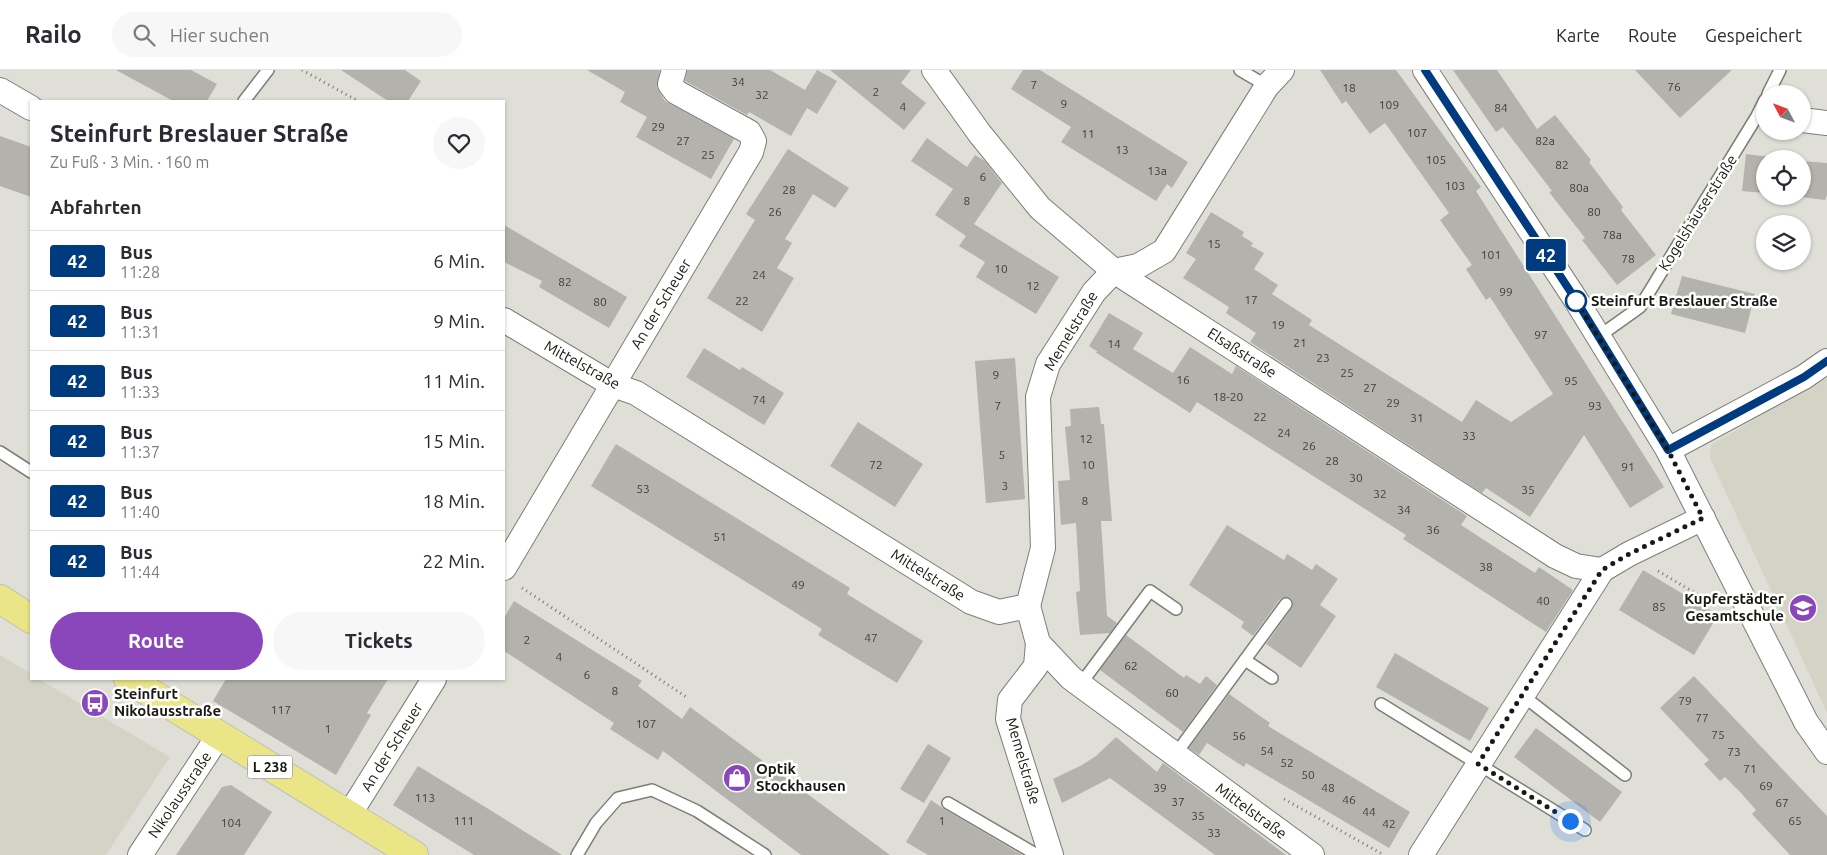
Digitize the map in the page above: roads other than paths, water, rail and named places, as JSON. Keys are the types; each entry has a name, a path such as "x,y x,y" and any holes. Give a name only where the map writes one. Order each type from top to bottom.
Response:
{"main road":[{"path":"0,599 30,618"},
{"name":"L 238","path":"130,680 414,855"}],"street":[{"name":"An der Scheuer","path":"505,566 751,152 754,141 749,132 676,92 670,84 674,70"},
{"name":"Elsaßstraße","path":"934,70 980,134 1040,208 1114,271 1555,556 1576,566 1602,570"},
{"path":"1425,70 1598,337 1668,450 1806,722 1827,752"},
{"path":"1114,271 1138,266 1164,251 1274,78"},
{"path":"0,90 30,107"},
{"path":"1811,121 1827,123"},
{"name":"Memelstraße","path":"1028,606 1043,548 1038,397 1048,364 1094,292 1114,271"},
{"name":"Mittelstraße","path":"505,321 613,386 636,393 971,602 999,612 1028,606 1038,643 1072,678 1312,855"},
{"path":"1668,450 1804,377 1827,361"},
{"path":"1421,855 1602,570 1629,554 1703,518"},
{"name":"Memelstraße","path":"1038,643 1036,666 1010,700 1008,719 1051,855"},
{"name":"An der Scheuer","path":"349,815 433,680"},
{"name":"Nikolausstraße","path":"140,855 220,735"}],"lane":[{"path":"245,100 268,70"},
{"path":"1240,70 1274,78"},
{"path":"1772,85 1780,70"},
{"name":"Kogelshäuserstraße","path":"1598,337 1640,307 1756,118"},
{"path":"0,452 30,471"},
{"path":"1080,684 1150,591 1176,609"},
{"path":"1175,755 1286,604"},
{"path":"1245,660 1272,678"},
{"path":"1522,694 1625,775"},
{"path":"1381,704 1586,830"},
{"path":"577,855 596,823 618,798 652,790 697,810 765,855"},
{"path":"948,802 1037,855"}],"place":[{"name":"Steinfurt Breslauer Straße","path":"1576,301"},
{"name":"Kupferstädter Gesamtschule","path":"1803,608"},
{"name":"Steinfurt Nikolausstraße","path":"95,703"},
{"name":"Optik Stockhausen","path":"737,778"}]}
